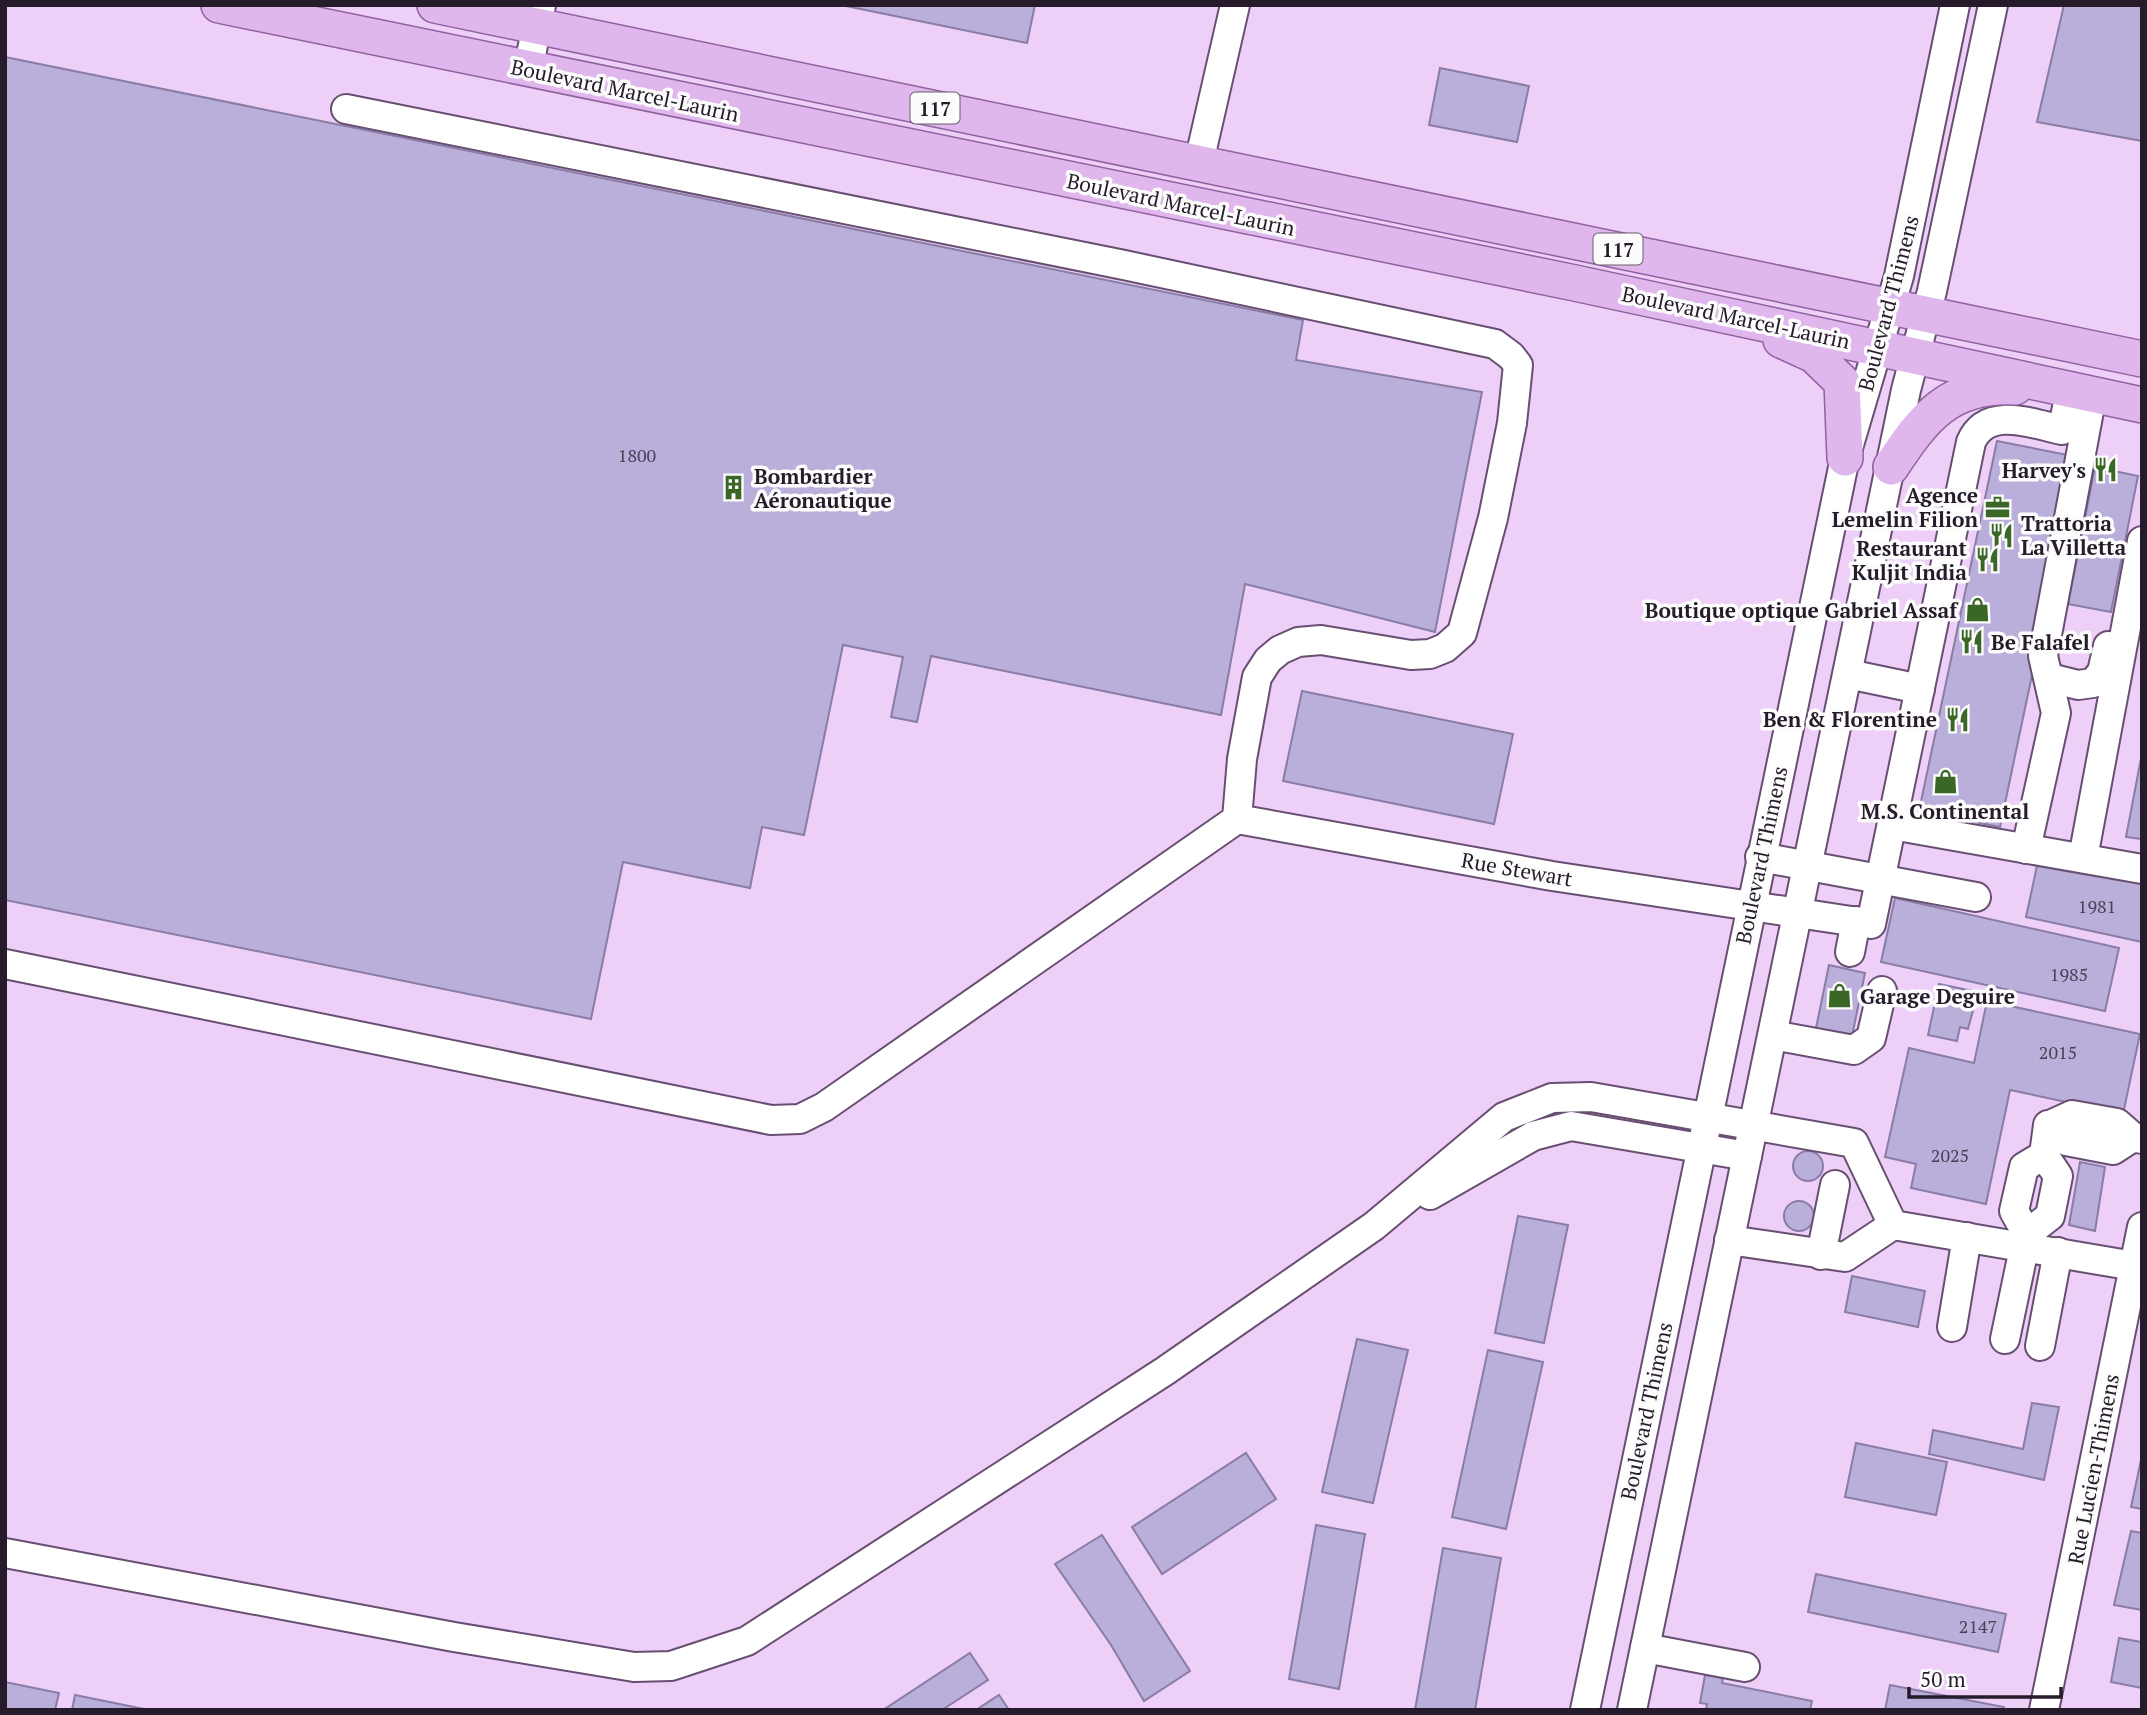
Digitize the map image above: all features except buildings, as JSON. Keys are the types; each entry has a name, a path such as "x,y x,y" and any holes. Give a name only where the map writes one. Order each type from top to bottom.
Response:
{"main road":[{"name":"Boulevard Marcel-Laurin","path":"219,5 1575,283 2142,405"},
{"name":"Boulevard Marcel-Laurin","path":"435,5 539,16 1199,162 2142,359"},
{"path":"1189,206 1199,162"},
{"path":"1723,316 1814,355 1834,371 1844,387 1845,458"},
{"path":"1891,467 1928,416 1964,394 1999,387 2081,392"}],"street":[{"path":"1199,162 1235,5"},
{"name":"Boulevard Thimens","path":"1585,1710 1845,458 1891,306 1955,5"},
{"name":"Boulevard Thimens","path":"1632,1710 1891,467 1993,5"},
{"path":"528,70 539,16"},
{"path":"5,964 771,1120 800,1119 824,1107 1237,819 1242,759 1257,677 1268,660 1280,650 1298,642 1321,640 1411,654 1430,654 1445,648 1461,634 1493,518 1513,423 1518,365 1504,349 1477,340 1138,268 346,109"},
{"path":"2026,849 2056,713 2043,656 2081,392"},
{"path":"1850,952 1857,921 1871,924 1974,434 1985,424 2001,419 2062,430 2081,392"},
{"path":"2050,678 2078,685 2093,683 2102,672 2132,534 2142,520"},
{"path":"2083,858 2142,541"},
{"path":"1848,674 1920,690"},
{"name":"Rue Stewart","path":"1237,819 1552,876 1857,921"},
{"path":"1892,825 2142,869"},
{"path":"1760,857 1976,897"},
{"path":"1773,1035 1854,1050 1871,1038 1882,991"},
{"path":"1374,1226 1497,1123 1538,1102 1569,1097 1591,1097 1854,1143 1893,1225"},
{"path":"2006,1339 2025,1240 2014,1210 2024,1167 2044,1155 2048,1125 2072,1115 2117,1123 2138,1138"},
{"path":"5,1553 454,1637 634,1667 671,1666 747,1641 1165,1371 1374,1226 1532,1136 1558,1128 1594,1127 1747,1156"},
{"path":"1821,1255 1835,1185"},
{"path":"1729,1240 1845,1257 1893,1225 1967,1237 2025,1240 2058,1252 2134,1266"},
{"name":"Rue Lucien-Thimens","path":"2044,1710 2142,1227"},
{"path":"1952,1327 1967,1237"},
{"path":"2040,1346 2058,1252"},
{"path":"1645,1648 1745,1667"}],"place":[{"name":"Harvey's","path":"2106,470"},
{"name":"Bombardier Aéronautique","path":"734,488"},
{"name":"Agence Lemelin Filion","path":"1998,507"},
{"name":"Trattoria La Villetta","path":"2001,535"},
{"name":"Restaurant Kuljit India","path":"1987,560"},
{"name":"Boutique optique Gabriel Assaf","path":"1977,610"},
{"name":"Be Falafel","path":"1971,642"},
{"name":"Ben & Florentine","path":"1957,719"},
{"name":"M.S. Continental","path":"1945,782"},
{"name":"Garage Deguire","path":"1840,996"}]}
